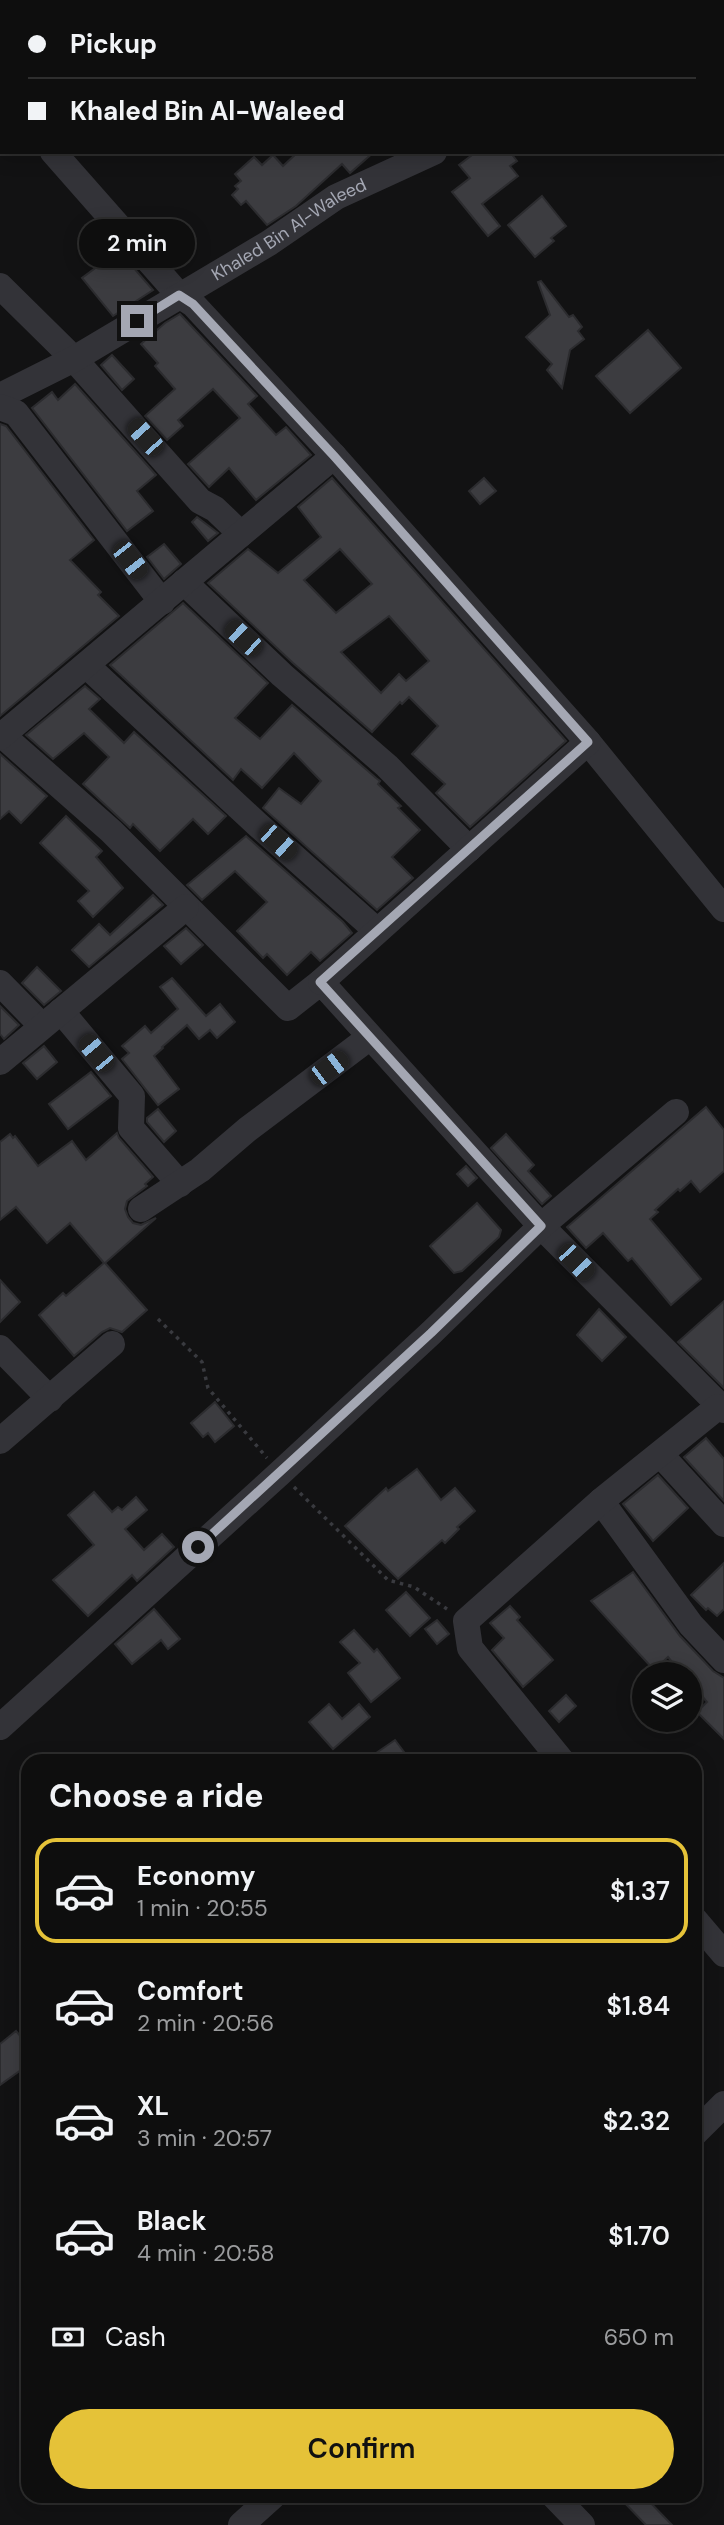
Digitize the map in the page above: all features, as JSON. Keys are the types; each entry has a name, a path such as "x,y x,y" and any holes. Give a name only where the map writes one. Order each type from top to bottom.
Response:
{"street":[{"path":"55,154 179,295 193,304 334,456 588,742 724,909"},
{"name":"Khaled Bin Al-Waleed","path":"0,396 74,359 269,243 397,159 423,154"},
{"path":"0,286 74,359 200,501 215,509 241,534"},
{"path":"0,407 16,413 162,602"},
{"path":"334,456 1,736 111,831 288,1008 588,742"},
{"path":"184,582 282,675 387,766 469,849"},
{"path":"86,665 376,930"},
{"path":"0,1062 186,906"},
{"path":"320,982 541,1226 721,1408 601,1501 466,1621 470,1648 556,1754"},
{"path":"0,983 52,1018 132,1096 131,1128 180,1184"},
{"path":"141,1209 200,1170 248,1129 370,1037"},
{"path":"0,1727 280,1473 431,1333 541,1226 676,1112"},
{"path":"0,1441 112,1344"},
{"path":"0,1348 50,1399"},
{"path":"660,1454 724,1524"},
{"path":"601,1501 691,1625 724,1660"},
{"path":"702,1928 724,1954"},
{"path":"702,2126 724,2104"},
{"path":"241,2525 265,2503"},
{"path":"561,2503 582,2525"}],"path":[{"path":"158,1319 202,1362 208,1388 280,1473 388,1580 414,1587 466,1621"}],"building":[{"path":"296,154 372,154 350,173 342,164 296,206 267,225 246,201 241,205 232,195 238,189 235,186 241,181 235,174 254,157 262,165 273,155 283,166"},
{"path":"473,154 512,154 517,161 510,166 518,176 482,204 500,226 488,236 452,192 470,178 459,165"},
{"path":"542,196 566,226 551,238 554,241 535,257 508,225"},
{"path":"98,227 153,290 113,316 82,278 110,257 90,235"},
{"path":"541,281 569,317 573,315 582,327 578,331 584,339 570,350 562,388 547,370 552,364 526,337 550,315 538,282"},
{"path":"180,314 257,396 248,404 276,435 286,427 311,455 256,500 229,468 209,487 188,464 240,418 213,389 178,420 183,426 167,440 145,416 175,389 155,366 158,363 141,344"},
{"path":"648,330 681,368 630,413 596,376"},
{"path":"112,355 134,379 122,390 101,365"},
{"path":"75,384 156,475 137,491 153,511 127,531 32,408 52,392 58,400"},
{"path":"0,424 6,426 94,540 70,560 101,592 98,595 119,616 0,716"},
{"path":"332,478 566,741 470,827 436,793 445,784 412,754 438,726 409,697 402,704 400,702 372,732 208,583 248,549 278,573 321,537 298,507","holes":["340,549 372,584 336,613 304,580","389,616 429,661 406,681 399,674 381,693 341,652"]},
{"path":"484,478 496,491 480,504 469,491"},
{"path":"197,517 218,533 208,541 192,522"},
{"path":"164,544 181,564 164,579 147,557"},
{"path":"183,603 268,683 235,718 260,739 292,705 380,781 378,784 401,806 398,808 420,830 392,857 413,878 377,910 263,808 279,788 301,804 321,781 294,753 262,788 241,769 233,780 110,665"},
{"path":"85,686 100,699 89,709 124,743 134,732 226,816 208,834 193,819 160,851 133,824 130,828 83,784 109,757 84,733 53,759 26,735"},
{"path":"0,754 47,796 21,823 9,811 0,819"},
{"path":"66,816 102,851 96,857 123,888 93,917 78,901 89,891 40,843"},
{"path":"246,836 352,933 320,961 311,952 287,975 267,954 263,958 237,931 267,902 235,871 202,900 187,885"},
{"path":"153,895 163,905 89,967 72,950 99,924 110,935"},
{"path":"186,928 203,945 181,964 164,946"},
{"path":"37,967 61,991 44,1005 22,983"},
{"path":"172,978 206,1016 220,1004 235,1022 217,1038 210,1030 199,1039 187,1025 162,1047 154,1056 179,1089 158,1105 122,1059 129,1053 122,1046 145,1026 151,1033 178,1009 160,987"},
{"path":"0,1006 19,1025 4,1039 0,1034"},
{"path":"44,1046 57,1062 37,1079 23,1063"},
{"path":"91,1072 111,1096 68,1129 49,1104"},
{"path":"706,1107 724,1130 724,1171 700,1192 691,1181 680,1191 678,1189 655,1210 658,1212 650,1219 701,1279 671,1305 632,1258 628,1261 603,1233 586,1248 567,1227"},
{"path":"158,1109 176,1131 164,1142 147,1122 147,1118"},
{"path":"117,1133 153,1177 145,1184 147,1186 127,1201 125,1209 128,1217 133,1223 141,1225 156,1218 105,1263 147,1310 122,1332 110,1328 102,1332 74,1356 39,1315 63,1293 66,1296 104,1263 70,1223 47,1243 16,1207 0,1220 0,1142 10,1134 13,1138 15,1136 38,1166 72,1141 86,1160"},
{"path":"506,1134 534,1165 528,1171 551,1196 542,1204 491,1148"},
{"path":"466,1166 477,1178 468,1186 457,1174"},
{"path":"477,1203 501,1230 499,1237 462,1271 454,1273 430,1246"},
{"path":"0,1280 20,1302 0,1322"},
{"path":"724,1301 724,1388 678,1342"},
{"path":"599,1309 626,1337 602,1361 577,1335"},
{"path":"215,1402 234,1426 215,1442 208,1433 203,1437 191,1423"},
{"path":"706,1438 724,1459 724,1501 684,1457"},
{"path":"417,1469 441,1500 455,1488 475,1511 457,1527 459,1529 445,1543 442,1540 398,1579 345,1526 386,1488 388,1491"},
{"path":"658,1475 688,1508 653,1541 623,1504"},
{"path":"94,1492 112,1512 118,1507 122,1510 136,1497 147,1510 125,1529 144,1550 162,1534 174,1547 137,1581 132,1575 88,1616 53,1580 94,1545 68,1515"},
{"path":"724,1563 724,1609 717,1616 708,1608 706,1610 691,1595"},
{"path":"633,1572 680,1636 713,1671 724,1678 724,1739 702,1717 702,1707 707,1702 702,1696 702,1662 672,1662 668,1657 663,1662 647,1662 591,1601"},
{"path":"406,1592 430,1618 410,1636 386,1610"},
{"path":"510,1606 520,1617 517,1620 553,1660 523,1687 492,1650 504,1638 490,1623"},
{"path":"154,1609 180,1639 168,1649 161,1640 132,1664 115,1644"},
{"path":"437,1620 449,1634 437,1644 425,1629"},
{"path":"354,1630 374,1652 377,1649 400,1678 371,1702 348,1673 360,1663 340,1642"},
{"path":"566,1695 576,1706 559,1722 549,1711"},
{"path":"329,1704 342,1719 359,1704 370,1717 333,1749 309,1722"},
{"path":"395,1740 406,1754 375,1754"},
{"path":"16,2031 21,2037 21,2070 0,2085 0,2044"},
{"path":"625,2503 651,2503 672,2525 646,2525"}],"route":[{"path":"137,321 179,295 193,304 334,456 588,742 320,982 541,1226 431,1333 198,1547"}]}
